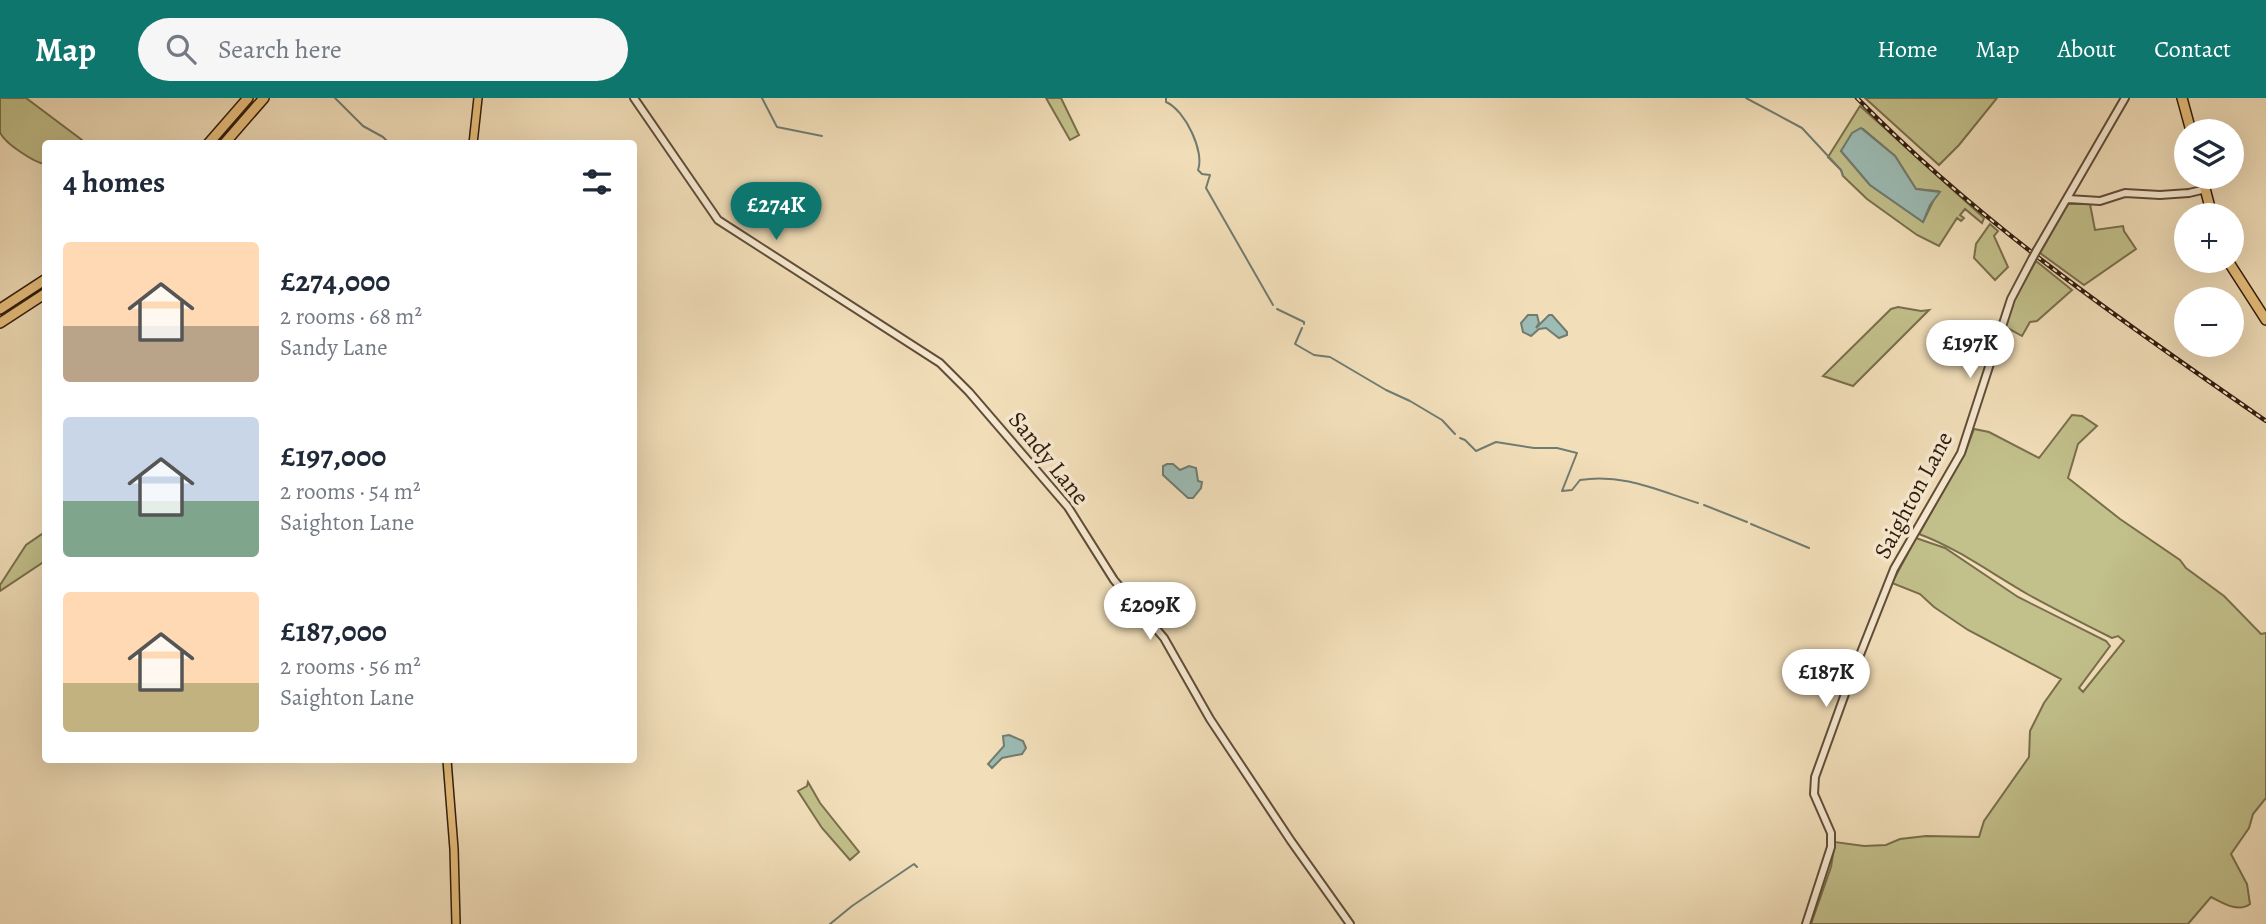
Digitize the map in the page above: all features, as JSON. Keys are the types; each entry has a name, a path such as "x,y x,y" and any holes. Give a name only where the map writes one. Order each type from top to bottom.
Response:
{"highway":[{"path":"211,140 248,98"},
{"path":"227,140 264,98"},
{"path":"2182,98 2188,119"},
{"path":"2206,189 2209,203"},
{"path":"2236,273 2266,320"},
{"path":"0,309 42,282"},
{"path":"0,323 42,296"}],"main road":[{"path":"473,140 478,98"},
{"path":"447,763 456,924"}],"street":[{"name":"Sandy Lane","path":"634,98 718,220 940,363 978,403 1068,507 1114,580 1164,638 1210,719 1350,924"},
{"name":"Saighton Lane","path":"1806,924 1830,847 1831,833 1814,794 1815,777 1850,680 1895,569 1961,453 2011,299 2124,98"},
{"path":"2068,199 2100,201 2125,193 2160,195 2206,189"}],"shaded area":[{"path":"0,98 26,98 82,140 42,140 42,163 13,147 0,132"},
{"path":"1046,98 1061,98 1079,135 1070,140"},
{"path":"1865,98 1997,98 1939,165"},
{"path":"1860,106 1984,218 1982,223 1965,209 1960,215 1964,218 1961,221 1957,218 1939,246 1917,235 1867,199 1828,157","holes":["1863,129 1895,156 1916,189 1938,191 1923,222 1870,185 1841,151"]},
{"path":"2068,204 2090,204 2095,230 2123,226 2136,249 2084,285 2040,253"},
{"path":"1990,224 1998,231 1994,236 2008,267 1995,280 1974,258 1976,244"},
{"path":"2036,261 2072,290 2037,321 2030,322 2022,336 2004,326 2012,303"},
{"path":"1898,307 1929,310 1853,386 1823,376 1891,309"},
{"path":"2072,415 2082,416 2097,426 2078,444 2068,478 2120,519 2180,560 2186,568 2224,596 2261,634 2266,633 2266,798 2253,814 2249,828 2231,854 2247,884 2250,904 2241,908 2211,897 2188,924 1811,924 1831,867 1835,842 1864,846 1886,845 1900,839 1926,836 1979,837 1984,821 2029,757 2030,731 2044,703 2061,679 1968,630 1920,594 1892,583 1916,538 1945,548 2018,597 2106,641 2110,646 2079,688 2083,692 2124,641 2118,636 2112,638 2060,612 1962,554 1919,534 1965,453 1974,429 1989,432 2039,458"},
{"path":"42,534 42,563 0,591 0,585 26,545"},
{"path":"808,782 820,803 859,852 850,860 822,828 798,791 807,786"}],"water":[{"path":"1861,128 1895,156 1916,189 1940,192 1930,205 1923,222 1870,185 1841,151 1852,133"},
{"path":"1528,315 1537,315 1539,323 1536,328 1552,315 1567,335 1559,338 1546,328 1539,329 1531,336 1523,332 1521,323"},
{"path":"1173,464 1180,470 1189,466 1196,468 1198,481 1202,482 1193,498 1188,498 1163,475 1163,466"},
{"path":"1009,735 1023,741 1026,748 1022,754 1002,758 992,768 988,764 1004,746 1003,736"}],"waterway":[{"path":"335,98 363,126 386,140"},
{"path":"762,98 777,127 822,136"},
{"path":"1166,98 1166,102 1180,113 1192,132 1199,153 1198,170 1202,174 1210,175 1206,188 1273,305"},
{"path":"1746,98 1802,128 1841,170 1843,176"},
{"path":"1277,309 1304,324"},
{"path":"1302,328 1295,344 1314,355 1330,357 1410,401 1442,420 1455,434"},
{"path":"1460,438 1476,451 1496,442 1534,448 1557,448 1577,453 1562,491 1572,490 1580,480 1611,479 1640,484 1698,503"},
{"path":"1704,505 1747,522"},
{"path":"1751,524 1809,548"},
{"path":"830,924 914,864 917,867"}],"railway":[{"path":"1857,98 1904,144 2002,229 2106,308 2266,421"}]}
